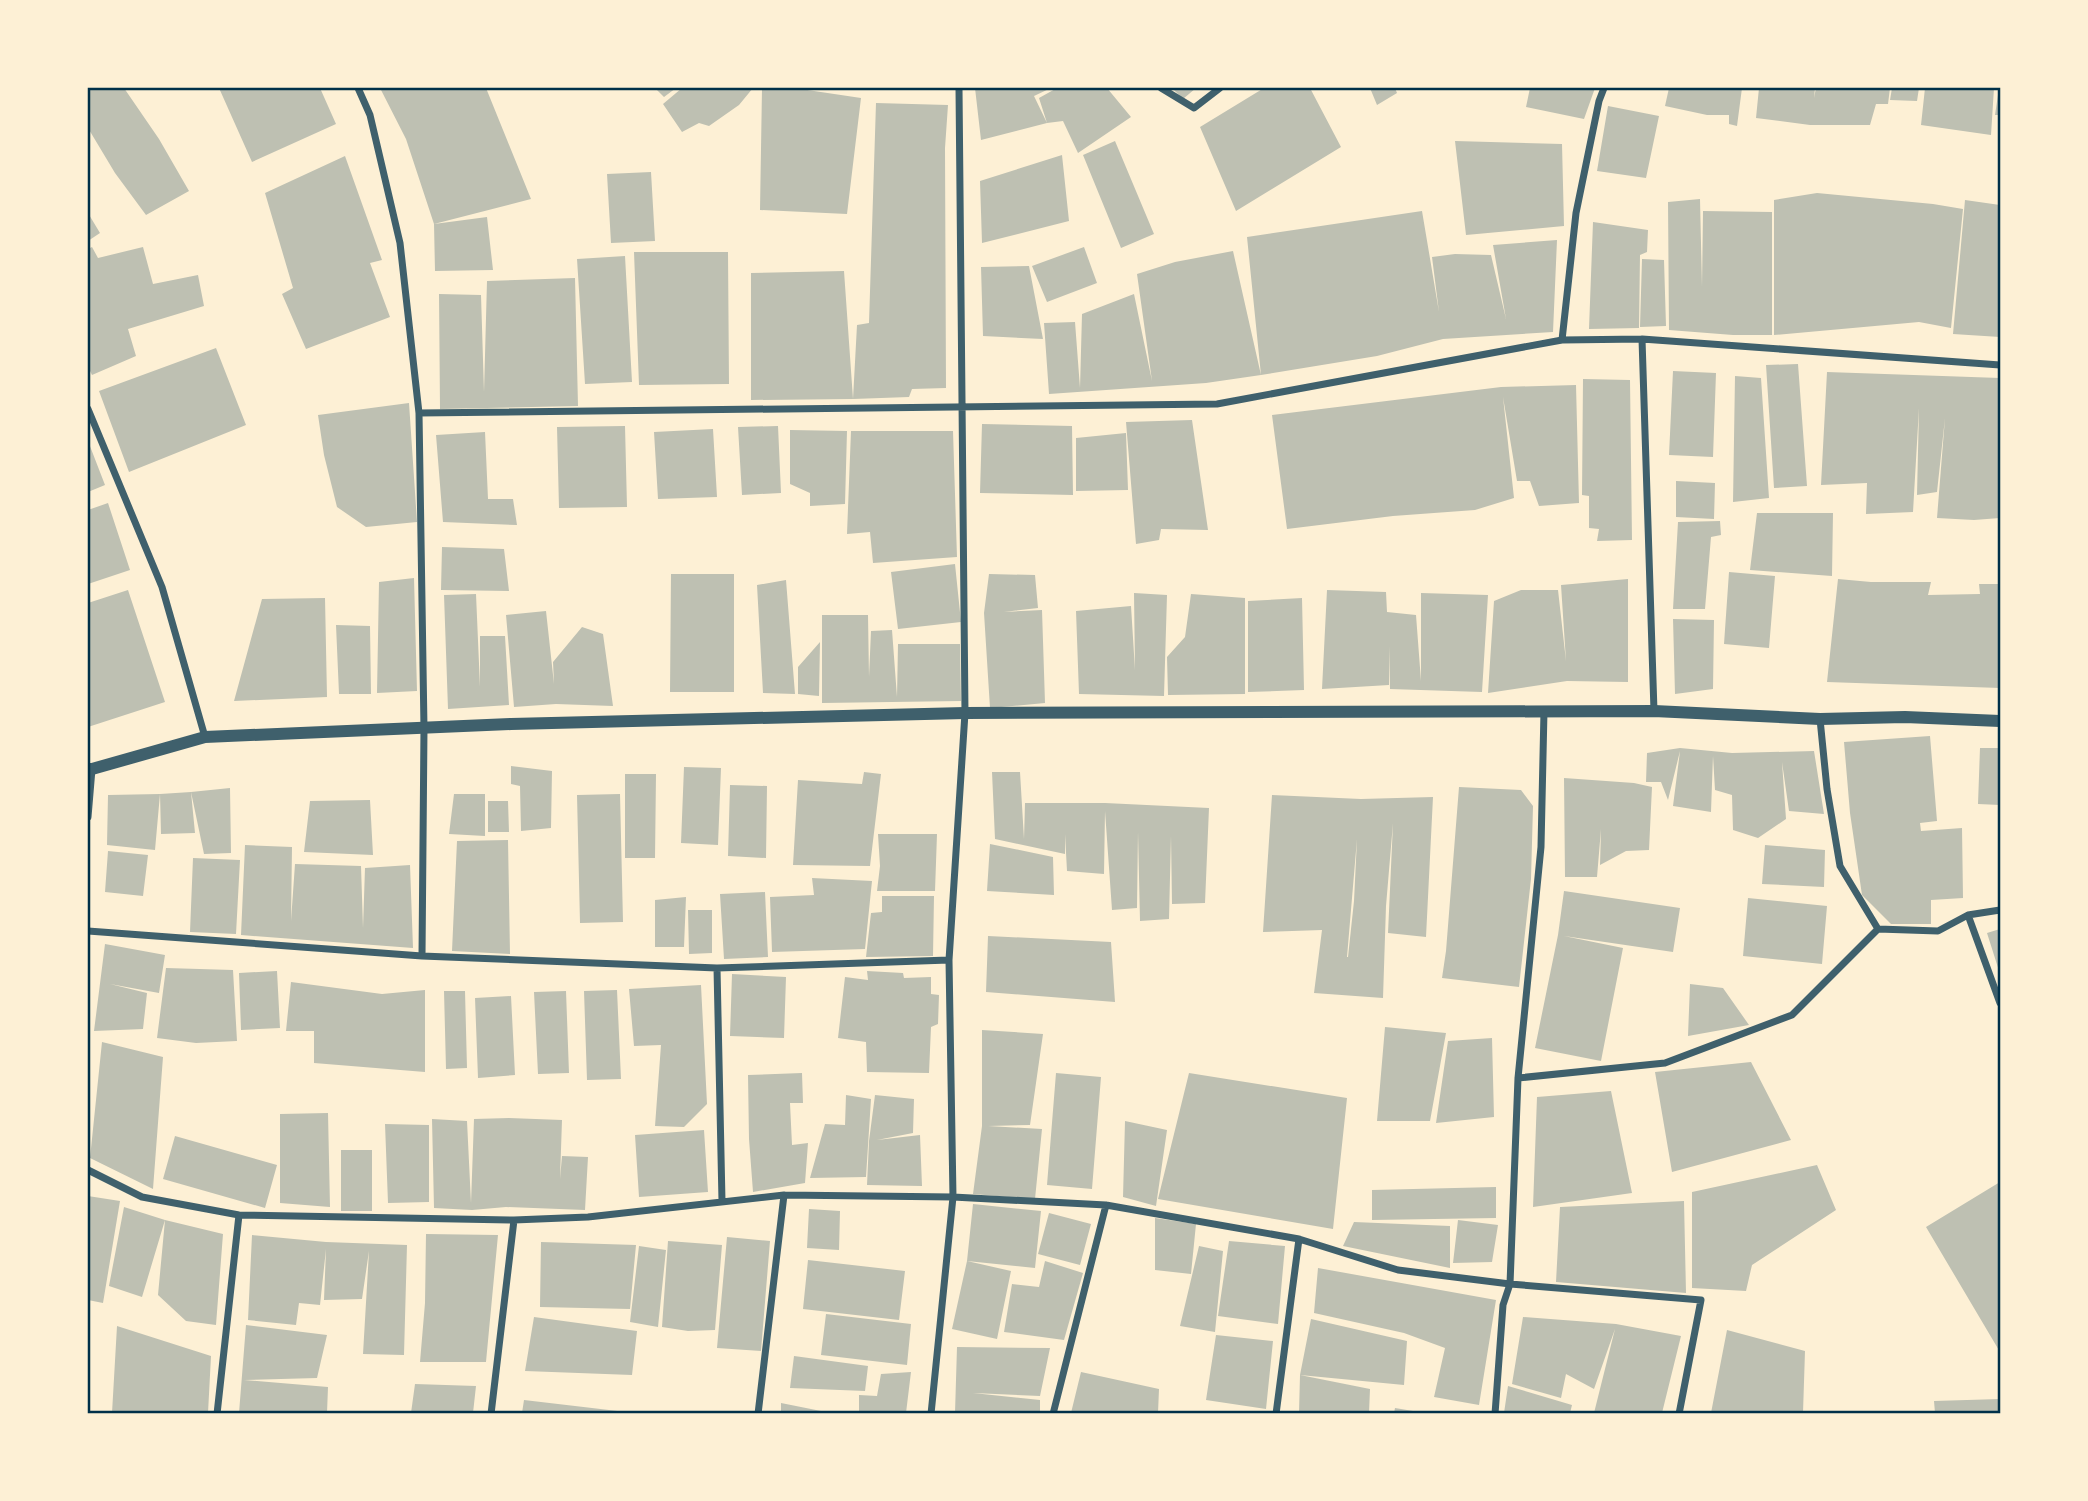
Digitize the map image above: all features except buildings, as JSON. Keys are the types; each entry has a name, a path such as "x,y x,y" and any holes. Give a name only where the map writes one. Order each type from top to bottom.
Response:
{"street":[{"path":"358,88 370,115 401,243 419,413 424,728 422,956"},
{"path":"931,1413 953,1197 949,960 965,713 959,88"},
{"path":"1161,88 1194,108 1220,88"},
{"path":"1562,340 1576,213 1604,88"},
{"path":"419,413 1217,404 1562,340 1642,339 2000,365"},
{"path":"1642,339 1654,711"},
{"path":"88,409 162,587 205,737"},
{"path":"1495,1413 1503,1305 1510,1284 1518,1078 1541,847 1544,711"},
{"path":"88,817 90,769 205,737 965,713 1654,711 1820,719 1905,717 2000,721"},
{"path":"1820,719 1827,789 1840,866 1878,929"},
{"path":"1518,1078 1665,1063 1792,1015 1878,929 1938,931 1968,915 2000,910"},
{"path":"1968,915 2000,1003"},
{"path":"88,931 422,956 717,968 949,960"},
{"path":"717,968 722,1201"},
{"path":"88,1170 142,1197 239,1215 514,1220 588,1217 784,1195 953,1197 1105,1205 1299,1239 1398,1270 1510,1284 1701,1300 1679,1413"},
{"path":"758,1413 784,1195"},
{"path":"1053,1413 1105,1205"},
{"path":"217,1413 239,1215"},
{"path":"491,1413 514,1220"},
{"path":"1276,1413 1299,1239"}]}
